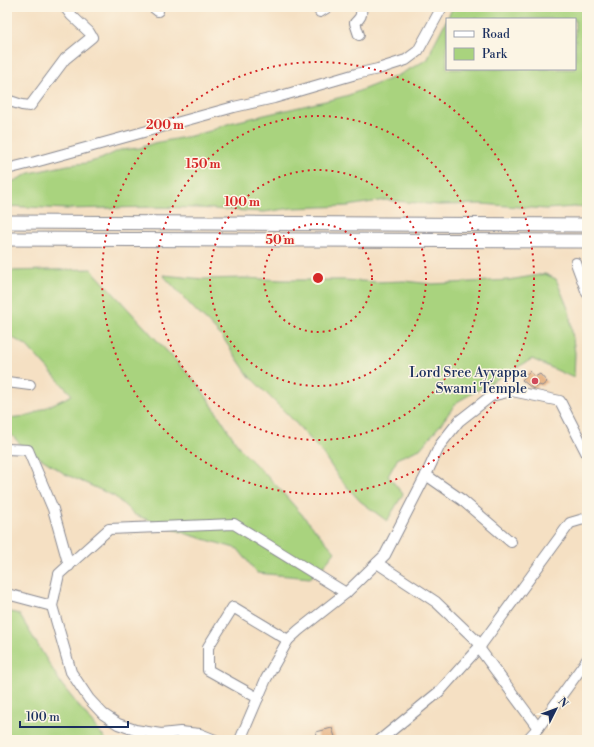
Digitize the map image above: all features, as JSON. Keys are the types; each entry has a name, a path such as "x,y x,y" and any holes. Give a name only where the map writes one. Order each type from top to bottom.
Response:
{"main road":[{"path":"7,222 587,225"},
{"path":"7,239 587,241"}],"street":[{"path":"7,100 30,106 65,59 92,37 65,7"},
{"path":"358,35 355,23 359,19 362,12 361,7"},
{"path":"7,168 35,162 234,107 274,98 406,60 418,51 442,7"},
{"path":"576,262 587,293"},
{"path":"7,382 30,385"},
{"path":"240,740 266,679 288,640 346,593 385,555 426,475 440,444 459,421 491,396 512,391 560,401 587,454"},
{"path":"7,449 28,450 53,509 68,566"},
{"path":"426,475 462,500 511,542"},
{"path":"380,740 440,691 480,647 570,523 587,518"},
{"path":"215,740 200,734 180,732 161,734 135,730 118,724 103,714 89,699 71,672 52,606 59,574 109,529 234,524 346,593"},
{"path":"377,563 436,602 480,647 538,728"},
{"path":"7,594 52,606"},
{"path":"258,698 208,670 208,647 233,607 288,640"},
{"path":"527,740 538,728 587,660"}],"green space":[{"path":"453,7 587,7 587,206 546,209 482,204 439,205 385,200 348,206 292,208 264,212 197,208 154,207 66,209 7,206 7,182 14,181 30,173 86,163 101,159 120,150 140,148 154,143 191,136 210,131 230,123 349,95 397,76 428,59 446,21 446,70 576,70 576,18 447,18"},
{"path":"91,269 200,387 241,450 275,484 335,552 324,566 310,578 257,573 238,549 190,535 135,515 114,496 65,474 22,446 7,430 7,418 28,416 72,395 26,345 7,335 7,271"},
{"path":"545,274 556,279 569,311 575,353 574,378 532,359 457,402 420,449 398,458 388,476 403,494 387,521 360,501 340,479 321,451 293,420 249,376 223,338 163,275 203,279 244,278 377,282 404,281 432,284 509,280"},
{"path":"7,611 19,614 62,685 106,740 7,740"}],"building":[{"name":"Lord Sree Ayyappa Swami Temple","path":"530,371 535,377 540,374 547,382 542,386 539,385 533,389 522,380"},
{"path":"332,728 336,740 319,740 316,732"}],"place":[{"name":"Lord Sree Ayyappa Swami Temple","path":"535,381"}]}
